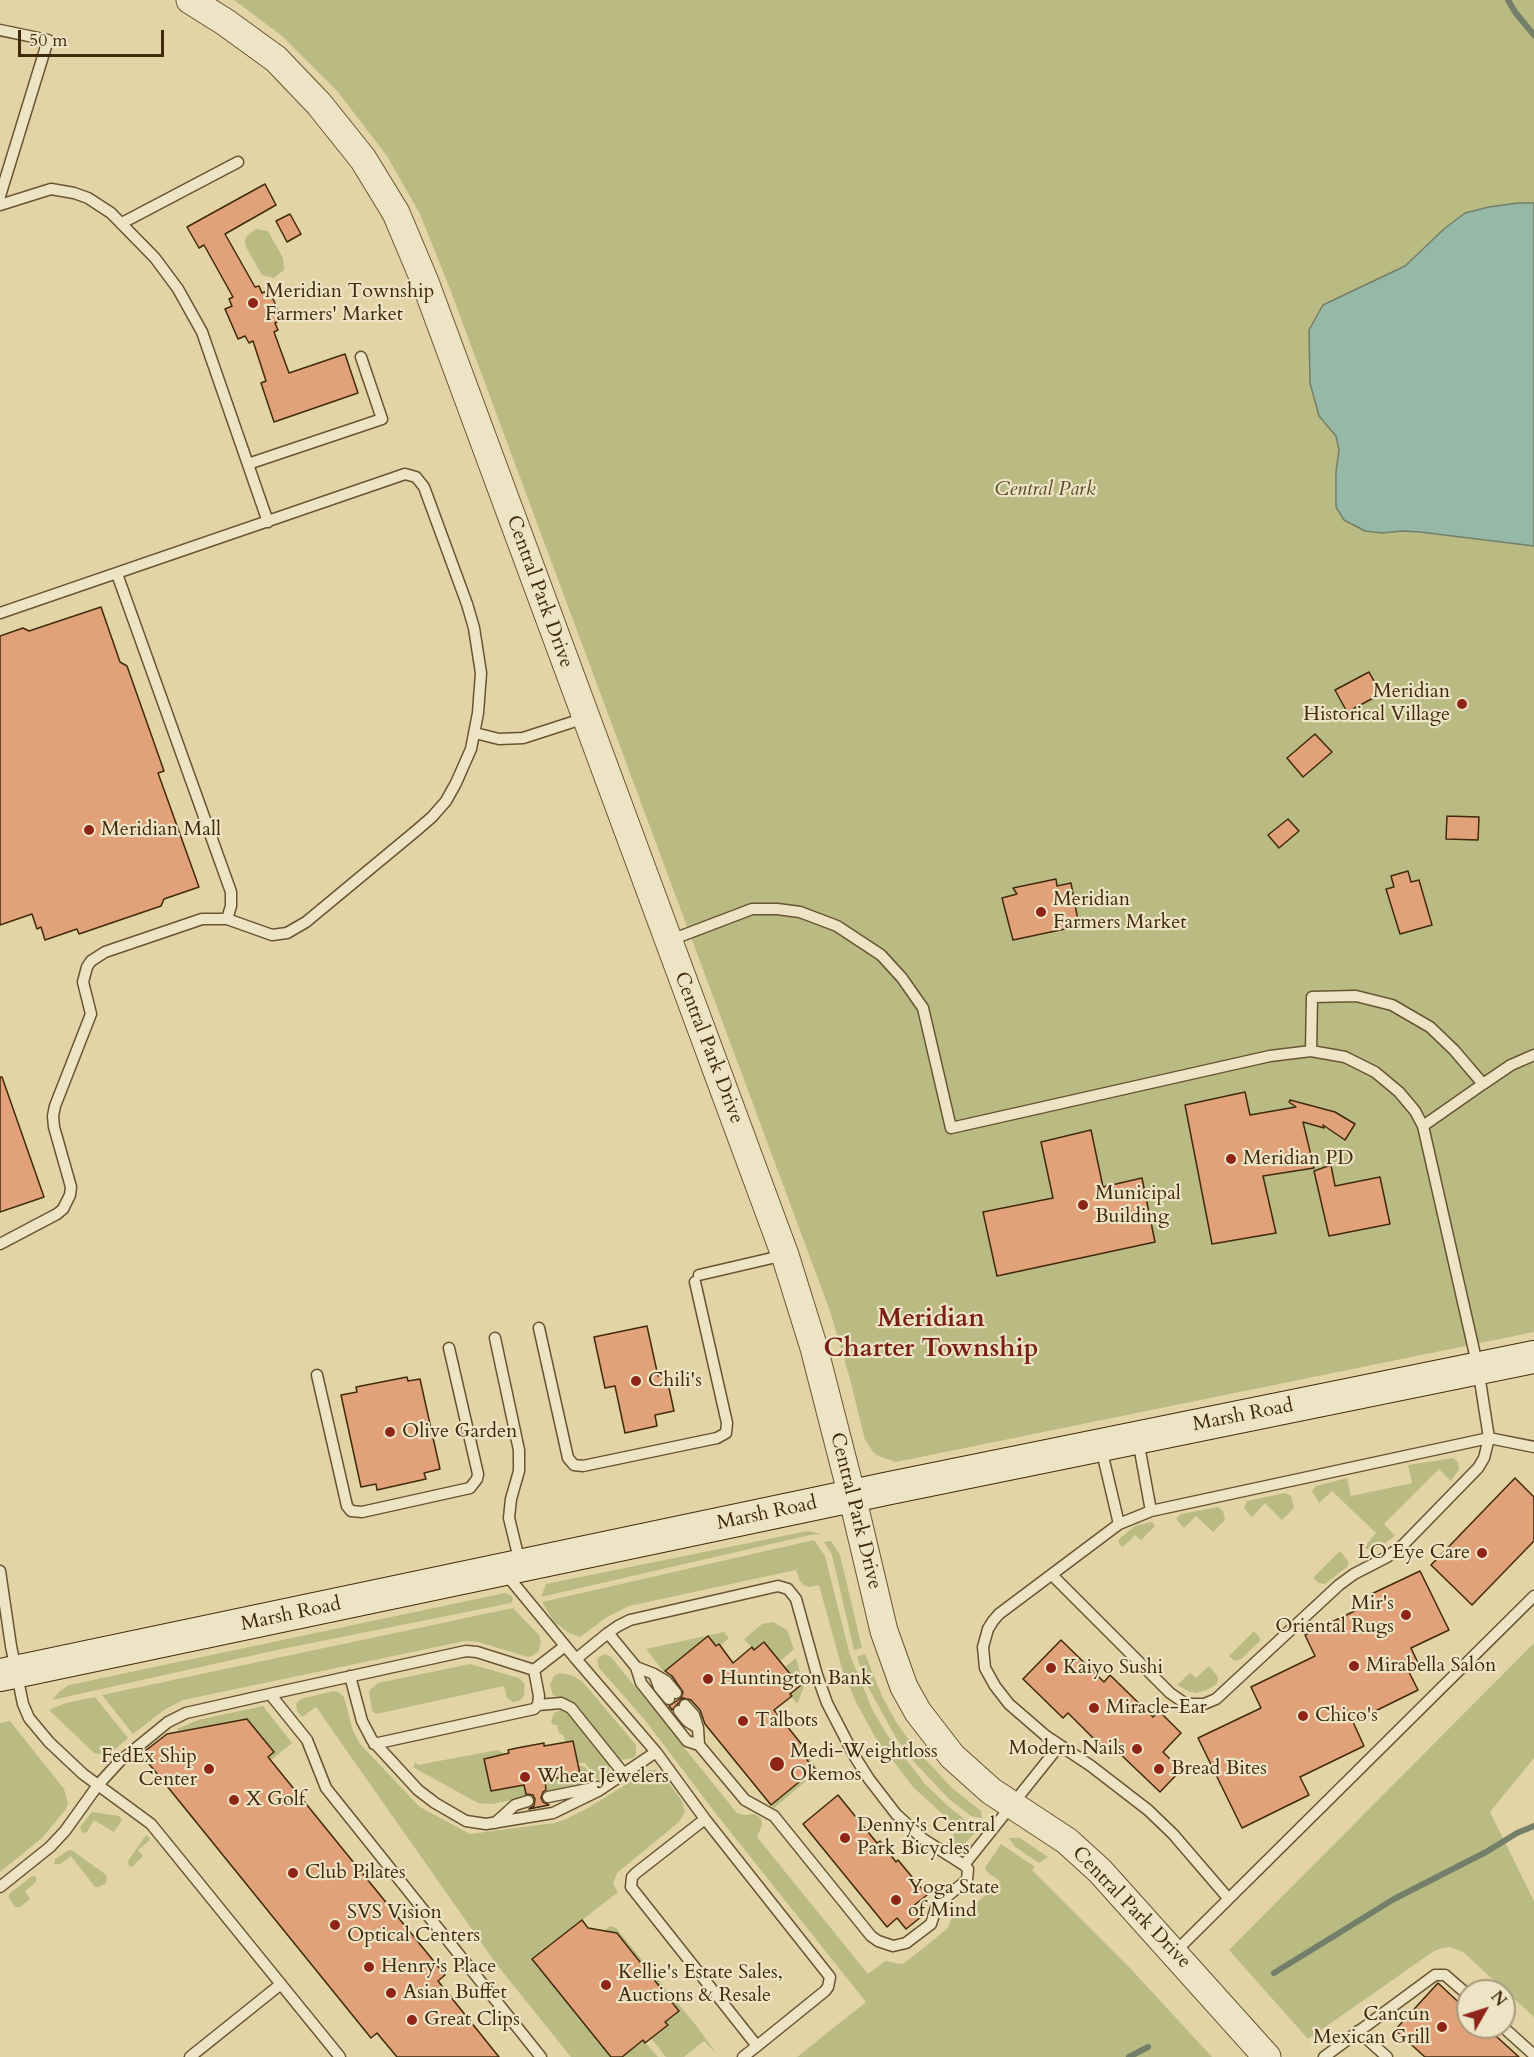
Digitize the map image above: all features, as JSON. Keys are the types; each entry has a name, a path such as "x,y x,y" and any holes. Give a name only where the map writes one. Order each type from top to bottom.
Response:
{"main road":[{"name":"Marsh Road","path":"8,1674 852,1496 1534,1357"}],"street":[{"name":"Central Park Drive","path":"190,0 276,59 319,104 363,159 396,213 425,282 785,1255 814,1348 884,1631 904,1687 918,1712 951,1756 984,1786 1041,1822 1084,1855 1267,2057"}],"lane":[{"path":"0,30 48,40 0,196"},
{"path":"122,223 238,162"},
{"path":"0,206 51,189 63,190 88,198 122,223 168,274 202,332 268,522"},
{"path":"248,464 382,419 361,357"},
{"path":"0,613 268,522 400,474 410,475 420,482 457,577 474,628 481,673 475,733 465,764 446,801 432,817 306,922 287,933 272,935 226,919 202,920 149,936 98,956 87,967 83,982 91,1014 53,1116 71,1187 68,1203 57,1214 0,1244"},
{"path":"117,574 231,892 231,906 226,919"},
{"path":"475,733 499,739 523,738 585,718"},
{"path":"668,941 752,909 777,909 800,912 828,922 881,955 902,978 923,1008 951,1128 1261,1058 1311,1051 1345,1057 1375,1072 1399,1092 1423,1126 1478,1368 1489,1438 1484,1458 1478,1468 1403,1545 1339,1585 1216,1699 1210,1702 1196,1705 1177,1700 1052,1575"},
{"path":"1311,1051 1312,996 1356,996 1392,1005 1430,1027 1454,1050 1483,1084"},
{"path":"1423,1126 1511,1065 1534,1055"},
{"path":"539,1329 568,1458 574,1466 717,1438 726,1433 727,1423 697,1279 785,1255"},
{"path":"495,1338 519,1450 519,1471 509,1518 512,1568 565,1646 656,1752 705,1819 830,1977 828,1988 825,1991 743,2057"},
{"path":"317,1375 347,1506 356,1513 470,1488 477,1479 449,1347"},
{"path":"1138,1438 1151,1511"},
{"path":"1228,1898 1173,1834 1148,1810 1099,1772 1059,1746 1009,1704 989,1677 983,1657 985,1638 993,1621 999,1614 1119,1524 1151,1511 1489,1438 1534,1447"},
{"path":"1100,1445 1119,1524"},
{"path":"0,1571 6,1600 9,1636 8,1674 29,1718 66,1758 151,1824 340,2057"},
{"path":"576,1659 608,1633 630,1620 778,1586 788,1589 796,1599 827,1704 855,1757 885,1800 909,1827 968,1869 967,1880 940,1902 933,1920 906,1943 900,1945 878,1941 871,1936 774,1816 745,1800 699,1745 687,1741 641,1683 636,1667 608,1633"},
{"path":"1174,1952 1534,1596"},
{"path":"534,1670 565,1646"},
{"path":"0,1887 61,1836 98,1785 119,1762 177,1717 466,1651 534,1670"},
{"path":"636,1667 666,1681 672,1696"},
{"path":"534,1670 539,1696 538,1705"},
{"path":"350,1676 364,1728 374,1744 418,1790 466,1821 477,1824 553,1813 606,1786 656,1752"},
{"path":"270,1694 307,1740 326,1788 541,2057"},
{"path":"374,1744 528,1711 538,1705 561,1703 571,1708 624,1774"},
{"path":"682,1708 687,1721 698,1728 699,1745"},
{"path":"964,1865 1059,1746"},
{"path":"548,1797 606,1786"},
{"path":"495,1823 514,1805 528,1801"},
{"path":"705,1819 636,1873 632,1877 631,1887 757,2046"},
{"path":"1324,2057 1435,1975 1445,1975 1456,1985"},
{"path":"190,2057 281,1984"},
{"path":"1358,2031 1387,2057"},
{"path":"1516,2039 1534,2055"}],"green space":[{"name":"Central Park","path":"234,0 1534,0 1534,1332 896,1462 874,1453 865,1440 830,1311 450,289 420,214 387,156 338,92 282,36"},
{"path":"256,229 268,231 283,258 284,270 274,278 262,275 247,249 246,237"},
{"path":"1453,1458 1458,1462 1459,1469 1451,1481 1439,1469 1384,1524 1395,1536 1372,1552 1364,1547 1376,1533 1332,1491 1319,1503 1312,1491 1316,1486 1347,1478 1351,1496 1412,1483 1408,1465"},
{"path":"1285,1493 1291,1496 1294,1508 1282,1520 1265,1503 1252,1517 1244,1508 1247,1501"},
{"path":"1218,1507 1223,1511 1225,1520 1213,1532 1196,1516 1184,1528 1176,1519 1181,1514"},
{"path":"1152,1522 1155,1526 1141,1540 1135,1535 1123,1547 1120,1545 1118,1540 1135,1526"},
{"path":"808,1531 822,1534 541,1597 546,1584"},
{"path":"814,1540 825,1556 850,1655 873,1711 888,1736 925,1784 978,1830 962,1846 954,1847 949,1841 958,1828 913,1787 875,1737 843,1672 819,1585 809,1587 804,1585 796,1570 629,1606 607,1617 580,1637 569,1633 554,1622 542,1602"},
{"path":"831,1541 840,1555 862,1648 854,1650 832,1555 824,1542"},
{"path":"1340,1551 1348,1561 1348,1566 1325,1584 1319,1583 1313,1578"},
{"path":"505,1593 512,1596 511,1603 277,1650 52,1700 69,1685"},
{"path":"513,1608 539,1635 541,1641 539,1651 532,1656 528,1657 478,1642 465,1641 183,1700 164,1710 133,1734 102,1695"},
{"path":"773,1622 787,1630 794,1649 780,1661 764,1642 754,1650 744,1639 762,1624"},
{"path":"1254,1631 1260,1641 1241,1659 1235,1661 1229,1656"},
{"path":"724,1632 729,1638 720,1646 716,1646 708,1636 664,1672 646,1649"},
{"path":"1534,1643 1534,1758 1490,1812 1534,1901 1534,2017 1516,2001 1516,1979 1492,1979 1463,1952 1450,1947 1434,1951 1308,2039 1229,1950"},
{"path":"604,1654 611,1657 737,1813 754,1814 761,1818 762,1825 757,1837 868,1974 885,1961 902,1964 906,1962 948,1928 952,1908 956,1906 968,1910 1001,1882 985,1868 1001,1844 1035,1867 1032,1870 1130,1968 1212,2057 797,2057 866,2002 713,1810 645,1720 599,1668 597,1659"},
{"path":"865,1654 882,1696 896,1722 914,1747 952,1788 981,1811 982,1818 971,1816 950,1800 914,1762 896,1738 867,1685 857,1657"},
{"path":"796,1658 804,1687 797,1704 790,1694 800,1686 785,1667"},
{"path":"470,1664 519,1678 525,1684 524,1696 519,1701 513,1702 507,1698 504,1686 376,1714 372,1711 369,1691 378,1683"},
{"path":"1209,1666 1218,1677 1217,1684 1209,1689 1197,1693 1177,1685 1190,1673 1196,1678"},
{"path":"559,1673 571,1675 582,1681 636,1745 636,1755 633,1758 623,1760 619,1758 579,1708 553,1695 550,1685 554,1676"},
{"path":"333,1691 344,1697 353,1731 360,1744 415,1802 420,1807 470,1834 564,1820 588,1808 649,1770 661,1772 682,1801 685,1812 679,1822 617,1873 613,1884 618,1892 532,1959 611,2057 571,2057 497,1965 316,1707 302,1717 297,1711 296,1704 301,1699"},
{"path":"95,1697 128,1738 112,1752 104,1755 94,1753 49,1710 66,1703"},
{"path":"263,1706 292,1743 271,1760 268,1757 274,1751 247,1719 178,1731 177,1729 198,1720"},
{"path":"561,1710 567,1713 609,1764 609,1773 605,1778 599,1781 585,1763 578,1763 573,1741 566,1742 563,1735 559,1733 557,1725 553,1725 551,1721 554,1713"},
{"path":"10,1721 64,1789 68,1803 66,1809 42,1838 0,1872 0,1723"},
{"path":"498,1750 505,1754 484,1759 491,1791 524,1785 527,1797 492,1804 478,1803 413,1767 416,1761 417,1765"},
{"path":"809,1758 819,1770 774,1808 771,1805 815,1769 807,1760"},
{"path":"578,1765 585,1767 596,1782 547,1793 545,1780 579,1774"},
{"path":"92,1812 119,1816 122,1820 114,1832 94,1820 87,1832 82,1833 80,1827"},
{"path":"146,1835 150,1838 149,1841 138,1850 143,1856 129,1867 128,1861"},
{"path":"1009,1838 1020,1838 1048,1857 1039,1863 1014,1846"},
{"path":"69,1850 105,1874 106,1883 95,1887 71,1856 60,1864 54,1864 55,1859"},
{"path":"32,1876 36,1877 36,1882 25,1891 30,1899 20,1907 15,1907 9,1894"},
{"path":"610,1926 616,1928 716,2053 704,2041 684,2057 666,2057 651,2038 668,2025 665,2022 679,2010 617,1933 604,1931"},
{"path":"643,2040 658,2057 622,2057"}],"shaded area":[{"path":"1518,203 1534,203 1534,546 1420,532 1365,531 1344,520 1336,507 1336,472 1339,450 1336,436 1319,416 1310,383 1309,330 1323,305 1405,266 1444,229 1465,213"}],"building":[{"name":"Meridian Township Farmers' Market","path":"265,184 276,205 225,234 255,287 259,286 262,293 269,290 282,319 275,323 278,330 274,332 289,373 345,354 358,393 274,422 261,383 266,381 253,341 249,343 245,336 238,339 225,309 232,306 229,299 233,297 204,245 199,248 187,227"},
{"path":"290,214 301,234 287,242 276,221"},
{"name":"Meridian Mall","path":"101,607 120,662 127,666 164,771 158,773 199,887 164,899 161,906 79,934 77,929 45,940 41,927 37,929 32,914 0,925 0,636 23,628 29,631"},
{"path":"1369,672 1381,694 1347,712 1335,690"},
{"path":"1315,734 1332,752 1303,777 1287,758"},
{"path":"1447,816 1479,817 1478,840 1446,839"},
{"path":"1288,819 1299,831 1279,848 1268,835"},
{"path":"1408,871 1411,882 1419,880 1432,925 1400,934 1386,889 1394,887 1391,876"},
{"name":"Meridian Farmers Market","path":"1056,879 1057,886 1071,883 1079,926 1013,940 1002,898 1017,894 1013,888"},
{"path":"0,1077 2,1077 44,1197 0,1212"},
{"path":"1245,1092 1250,1115 1296,1107 1289,1102 1290,1100 1335,1112 1355,1124 1345,1140 1323,1125 1324,1128 1303,1122 1314,1168 1263,1176 1276,1233 1212,1244 1185,1105"},
{"name":"Municipal Building","path":"1091,1130 1103,1187 1142,1178 1155,1242 997,1276 983,1212 1053,1198 1041,1142"},
{"path":"1331,1165 1335,1186 1380,1177 1390,1224 1329,1236 1314,1171"},
{"name":"Chili's","path":"647,1326 658,1376 666,1374 674,1411 655,1415 657,1426 625,1433 615,1386 605,1388 594,1337"},
{"name":"Olive Garden","path":"407,1377 408,1381 420,1379 440,1469 424,1473 426,1479 377,1490 376,1484 361,1487 341,1395 357,1392 356,1387"},
{"name":"LO Eye Care","path":"1515,1478 1534,1497 1534,1541 1472,1605 1431,1565"},
{"path":"1420,1571 1449,1630 1411,1648 1419,1665 1408,1670 1418,1690 1353,1722 1364,1746 1300,1777 1309,1795 1242,1828 1198,1738 1261,1708 1251,1687 1315,1656 1305,1635 1369,1604 1365,1597"},
{"path":"708,1636 716,1646 719,1644 733,1663 752,1647 754,1650 764,1642 800,1686 790,1694 792,1696 774,1710 811,1756 807,1760 815,1769 771,1805 705,1724 700,1710 691,1700 683,1698 672,1710 669,1706 681,1698 683,1692 672,1676 665,1671"},
{"path":"1061,1640 1104,1682 1110,1675 1153,1717 1159,1711 1181,1733 1163,1752 1181,1770 1160,1792 1116,1750 1110,1755 1068,1713 1063,1718 1023,1679"},
{"path":"247,1719 274,1752 268,1757 445,1975 438,1981 499,2057 397,2057 377,2033 371,2038 141,1754 167,1734"},
{"name":"Wheat Jewelers","path":"573,1741 580,1774 545,1780 546,1790 541,1798 549,1805 529,1809 534,1806 535,1799 533,1795 526,1794 524,1785 491,1791 484,1759 509,1753 508,1750 517,1748"},
{"path":"838,1795 877,1843 880,1841 927,1895 912,1907 921,1917 906,1929 897,1918 887,1927 803,1824"},
{"name":"Kellie's Estate Sales, Auctions & Resale","path":"582,1920 588,1928 617,1933 679,2011 665,2022 668,2025 645,2043 643,2040 622,2057 611,2057 532,1959"},
{"path":"1438,1983 1456,2000 1456,2039 1499,2039 1519,2057 1425,2057 1395,2030"}],"waterway":[{"path":"1508,0 1534,35"},
{"path":"1274,1973 1394,1899 1534,1826"},
{"path":"1129,2057 1148,2047"}],"place":[{"name":"Meridian Township Farmers' Market","path":"253,303"},
{"name":"Meridian Historical Village","path":"1462,704"},
{"name":"Meridian Mall","path":"89,830"},
{"name":"Meridian Farmers Market","path":"1041,912"},
{"name":"Meridian PD","path":"1231,1159"},
{"name":"Municipal Building","path":"1083,1205"},
{"name":"Chili's","path":"636,1381"},
{"name":"Olive Garden","path":"390,1432"},
{"name":"LO Eye Care","path":"1482,1553"},
{"name":"Mir's Oriental Rugs","path":"1406,1615"},
{"name":"Mirabella Salon","path":"1354,1666"},
{"name":"Kaiyo Sushi","path":"1051,1668"},
{"name":"Huntington Bank","path":"708,1679"},
{"name":"Miracle-Ear","path":"1094,1708"},
{"name":"Chico's","path":"1303,1716"},
{"name":"Talbots","path":"743,1721"},
{"name":"Modern Nails","path":"1137,1749"},
{"name":"Medi-Weightloss Okemos","path":"777,1764"},
{"name":"FedEx Ship Center","path":"209,1769"},
{"name":"Bread Bites","path":"1159,1769"},
{"name":"Wheat Jewelers","path":"525,1777"},
{"name":"X Golf","path":"234,1800"},
{"name":"Denny's Central Park Bicycles","path":"845,1838"},
{"name":"Club Pilates","path":"293,1873"},
{"name":"Yoga State of Mind","path":"896,1900"},
{"name":"SVS Vision Optical Centers","path":"335,1925"},
{"name":"Henry's Place","path":"369,1967"},
{"name":"Kellie's Estate Sales, Auctions & Resale","path":"606,1985"},
{"name":"Asian Buffet","path":"391,1993"},
{"name":"Great Clips","path":"412,2020"},
{"name":"Cancun Mexican Grill","path":"1442,2027"}],"district":[{"name":"Meridian Charter Township","path":"931,1335"}]}
